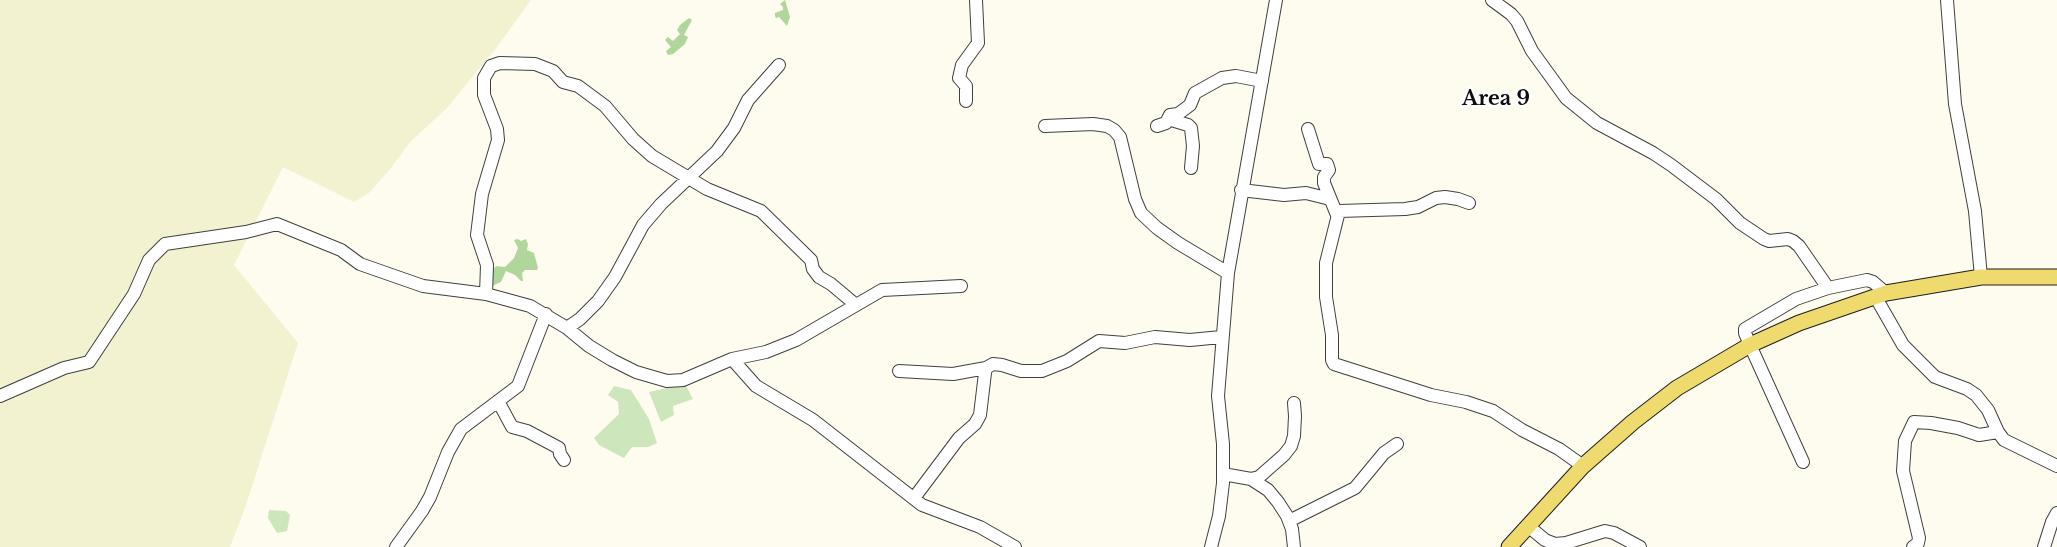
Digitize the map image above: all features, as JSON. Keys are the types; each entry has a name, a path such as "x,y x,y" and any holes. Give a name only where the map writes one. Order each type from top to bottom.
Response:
{"main road":[{"path":"1509,547 1583,466 1633,422 1677,388 1750,345 1799,322 1880,295 1981,277 2057,277"}],"street":[{"path":"966,101 966,86 959,78 962,65 978,43 976,0"},
{"path":"1211,547 1219,516 1223,474 1223,444 1218,396 1221,337 1228,273 1241,190 1276,0"},
{"path":"1492,0 1511,14 1532,51 1566,98 1597,123 1672,165 1716,199 1740,223 1764,239 1769,241 1788,239 1794,241 1828,288"},
{"path":"1947,0 1955,104 1975,212 1981,277"},
{"path":"486,294 484,251 477,235 482,194 498,140 497,129 486,101 484,78 491,66 497,63 535,64 553,71 563,82 578,86 605,106 633,139 652,156 707,189 761,211 811,260 813,269 819,277 831,284 856,305"},
{"path":"567,328 580,319 598,301 615,277 643,225 661,204 718,151 734,128 748,100 778,65"},
{"path":"1191,168 1192,128 1188,125 1162,123 1170,116 1178,114 1190,105 1195,93 1222,78 1236,76 1262,81"},
{"path":"1045,126 1094,124 1107,126 1114,130 1120,137 1135,199 1142,212 1157,228 1178,243 1228,273"},
{"path":"1308,129 1319,164 1327,164 1329,170 1324,177 1324,183 1337,215"},
{"path":"1241,190 1284,196 1306,194 1330,200"},
{"path":"1469,203 1445,197 1436,198 1411,208 1365,212 1342,210 1337,215 1327,253 1326,288 1332,335 1332,360 1334,364 1431,395 1466,402 1493,411 1522,430 1559,449 1583,466"},
{"path":"0,396 64,368 88,362 134,294 149,260 165,244 246,232 277,224 341,250 360,264 418,285 486,294 524,304 546,314 589,346 636,372 660,380 675,382 732,359 766,352 796,340 882,290 961,286"},
{"path":"1803,462 1744,332 1747,326 1796,299 1828,288 1867,280 1873,282 1895,334 1903,346 1935,377 1967,390 1976,396 1988,410 1998,432 2004,440 2057,466"},
{"path":"396,547 430,497 456,436 468,423 518,386 546,314"},
{"path":"900,371 953,374 986,368 993,364 1002,365 1021,372 1042,370 1067,361 1099,341 1125,343 1155,337 1190,340 1221,337"},
{"path":"732,359 756,386 813,420 922,504 980,528 1015,547"},
{"path":"914,498 959,438 974,424 980,415 986,368"},
{"path":"498,401 512,427 526,431 560,448 560,454 564,460"},
{"path":"1223,474 1251,479 1260,477 1284,455 1291,446 1296,416 1294,403"},
{"path":"1913,547 1919,538 1904,471 1905,441 1914,422 1949,426 1979,435 1998,432"},
{"path":"1289,522 1355,488 1384,453 1397,444"},
{"path":"1251,479 1268,490 1278,502 1289,522 1294,547"},
{"path":"2044,547 2057,512"},
{"path":"1528,526 1545,540 1555,544 1566,543 1605,531 1614,533 1640,547"}],"green space":[{"path":"0,0 531,0 497,47 447,108 410,142 369,193 354,202 283,167 234,265 298,343 246,505 230,547 0,547"},
{"path":"785,0 790,17 787,26 779,17 776,18 775,16 775,13 783,10 780,4"},
{"path":"689,18 692,20 684,35 688,37 685,44 673,54 668,55 666,51 671,47 665,40 668,37 673,41 680,34 677,30 680,25"},
{"path":"518,239 521,241 526,239 528,244 527,250 534,253 537,270 525,270 522,273 523,281 506,271 501,282 490,287 491,272 496,266 505,267 514,258 518,248 514,240"},
{"path":"685,384 693,399 673,406 674,415 661,422 649,392"},
{"path":"614,386 631,390 649,419 657,443 648,447 632,447 624,458 599,445 594,438 619,414 618,402 608,395"},
{"path":"269,510 286,511 290,515 287,531 277,533 268,518"}],"district":[{"name":"Area 9","path":"1496,99"}]}
